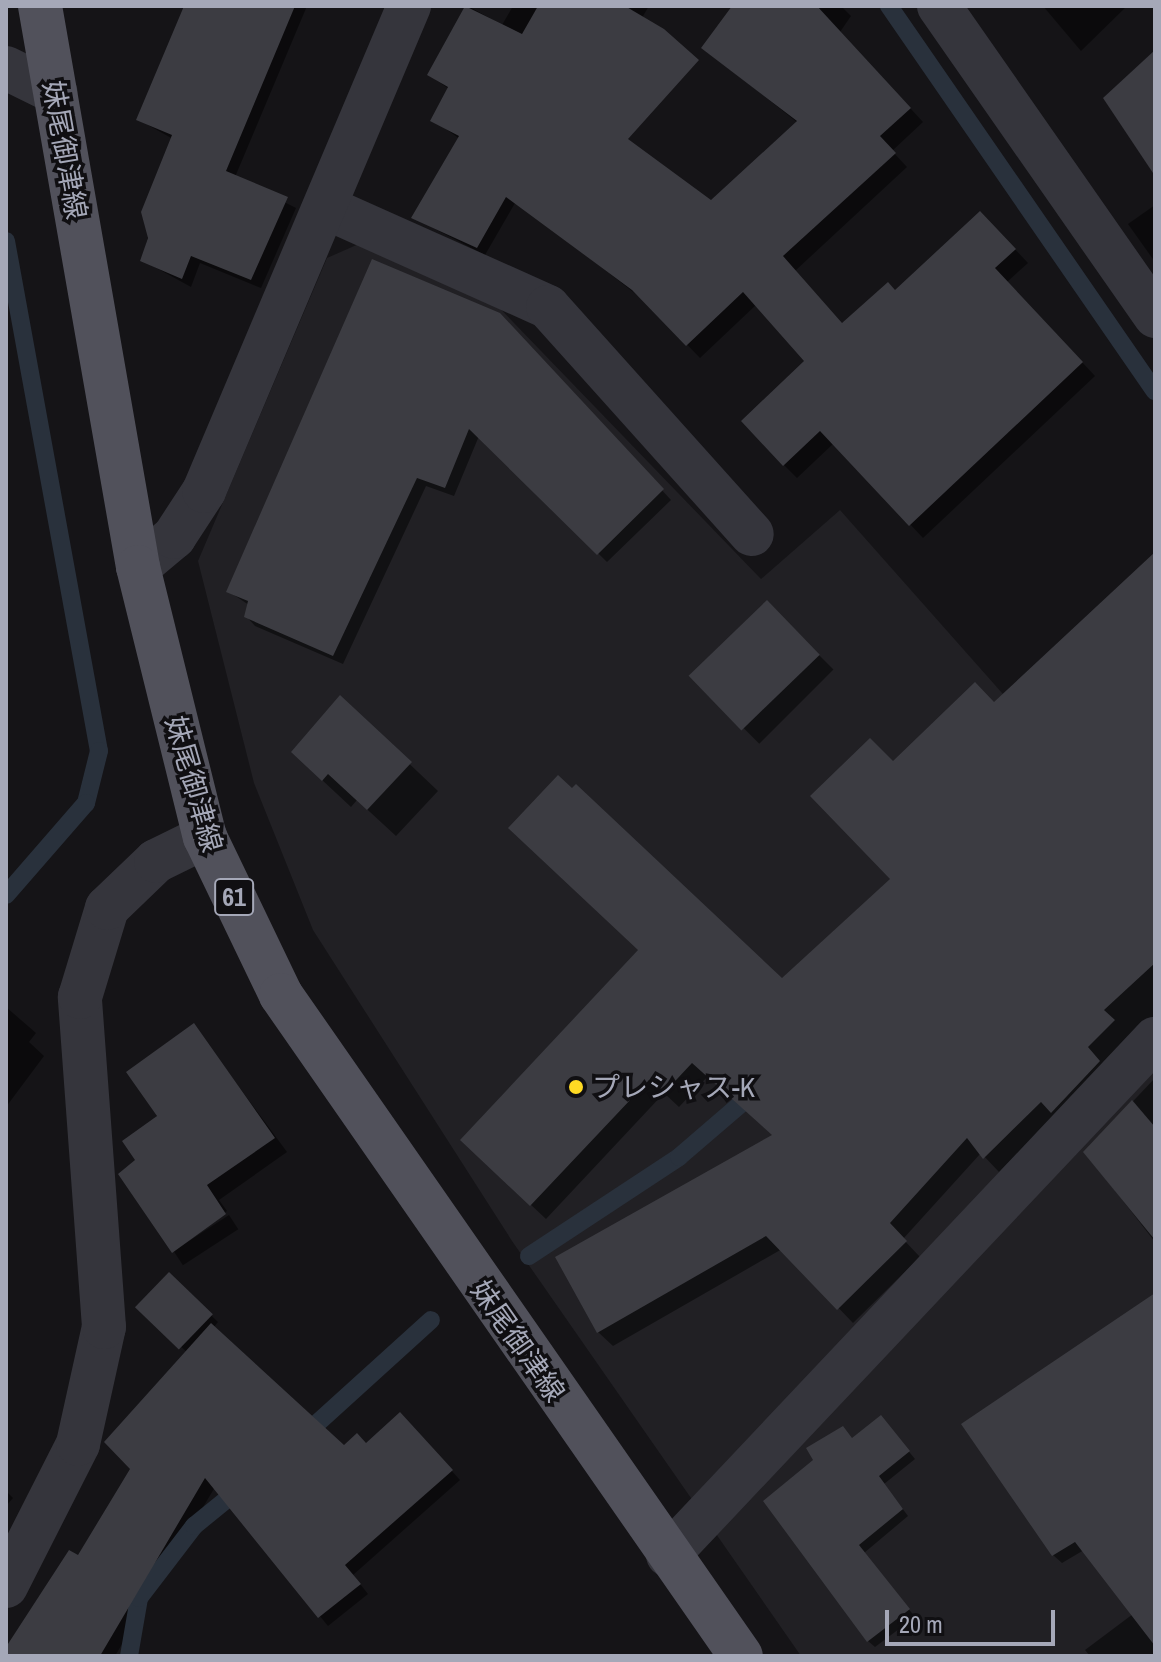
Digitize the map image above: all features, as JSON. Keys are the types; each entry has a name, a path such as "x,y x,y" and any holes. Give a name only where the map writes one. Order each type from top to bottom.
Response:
{"main road":[{"name":"妹尾御津線","path":"40,6 138,567 205,837 281,995 741,1656"}],"street":[{"path":"138,567 174,537 204,491 327,208 409,6"},
{"path":"939,6 1155,316"},
{"path":"6,68 55,92"},
{"path":"327,208 548,307 752,534"},
{"path":"6,1586 78,1444 104,1327 80,997 107,908 156,861 205,837"},
{"path":"668,1555 1155,1039"}],"shaded area":[{"path":"361,243 491,299 761,579 840,510 1104,808 1155,798 1155,1656 801,1656 512,1241 313,930 254,783 198,561 327,258"}],"building":[{"path":"184,6 295,6 226,171 288,197 251,280 191,256 182,279 140,261 148,238 141,212 172,135 136,120"},
{"path":"465,6 522,34 538,6 625,6 664,29 699,60 628,139 711,200 797,121 701,48 732,6 817,6 911,108 880,136 896,153 783,256 842,323 888,282 895,290 980,211 1016,249 995,268 1083,362 909,526 820,431 783,466 741,421 804,361 743,292 686,346 632,290 506,197 477,248 411,218 459,136 430,121 448,87 427,75"},
{"path":"1155,50 1155,176 1103,98"},
{"path":"372,259 500,313 664,489 597,555 469,429 445,488 417,478 333,656 244,617 248,601 226,592"},
{"path":"1155,552 1155,963 1104,1010 1115,1020 1088,1047 1100,1061 1051,1113 1041,1102 983,1159 967,1138 890,1223 907,1241 837,1310 766,1236 597,1333 555,1257 772,1135 692,1063 663,1094 649,1080 530,1206 460,1140 638,950 508,828 558,775 572,788 576,784 782,978 890,879 810,796 870,738 893,761 975,682 994,702"},
{"path":"767,600 820,655 741,730 689,676"},
{"path":"340,695 412,762 367,810 328,774 322,781 291,752"},
{"path":"194,1023 275,1138 207,1185 226,1214 172,1253 118,1174 135,1160 122,1141 157,1116 126,1072"},
{"path":"1132,1100 1155,1127 1155,1240 1083,1152"},
{"path":"169,1272 213,1314 179,1350 135,1307"},
{"path":"1155,1293 1155,1646 1075,1542 1052,1556 961,1424"},
{"path":"211,1323 344,1445 357,1433 366,1443 400,1412 453,1470 345,1565 361,1584 318,1618 205,1478 100,1656 6,1656 6,1647 69,1550 78,1555 130,1469 104,1442"},
{"path":"881,1415 910,1451 879,1476 903,1509 859,1545 910,1609 867,1642 763,1501 813,1460 806,1448 843,1426 852,1438"}],"waterway":[{"path":"889,6 1155,391"},
{"path":"6,241 99,751 86,803 6,895"},
{"path":"529,1256 679,1157 757,1090"},
{"path":"302,1437 431,1320"},
{"path":"129,1656 139,1598 194,1526 243,1486"}],"place":[{"name":"プレシャス-K","path":"576,1087"}]}
